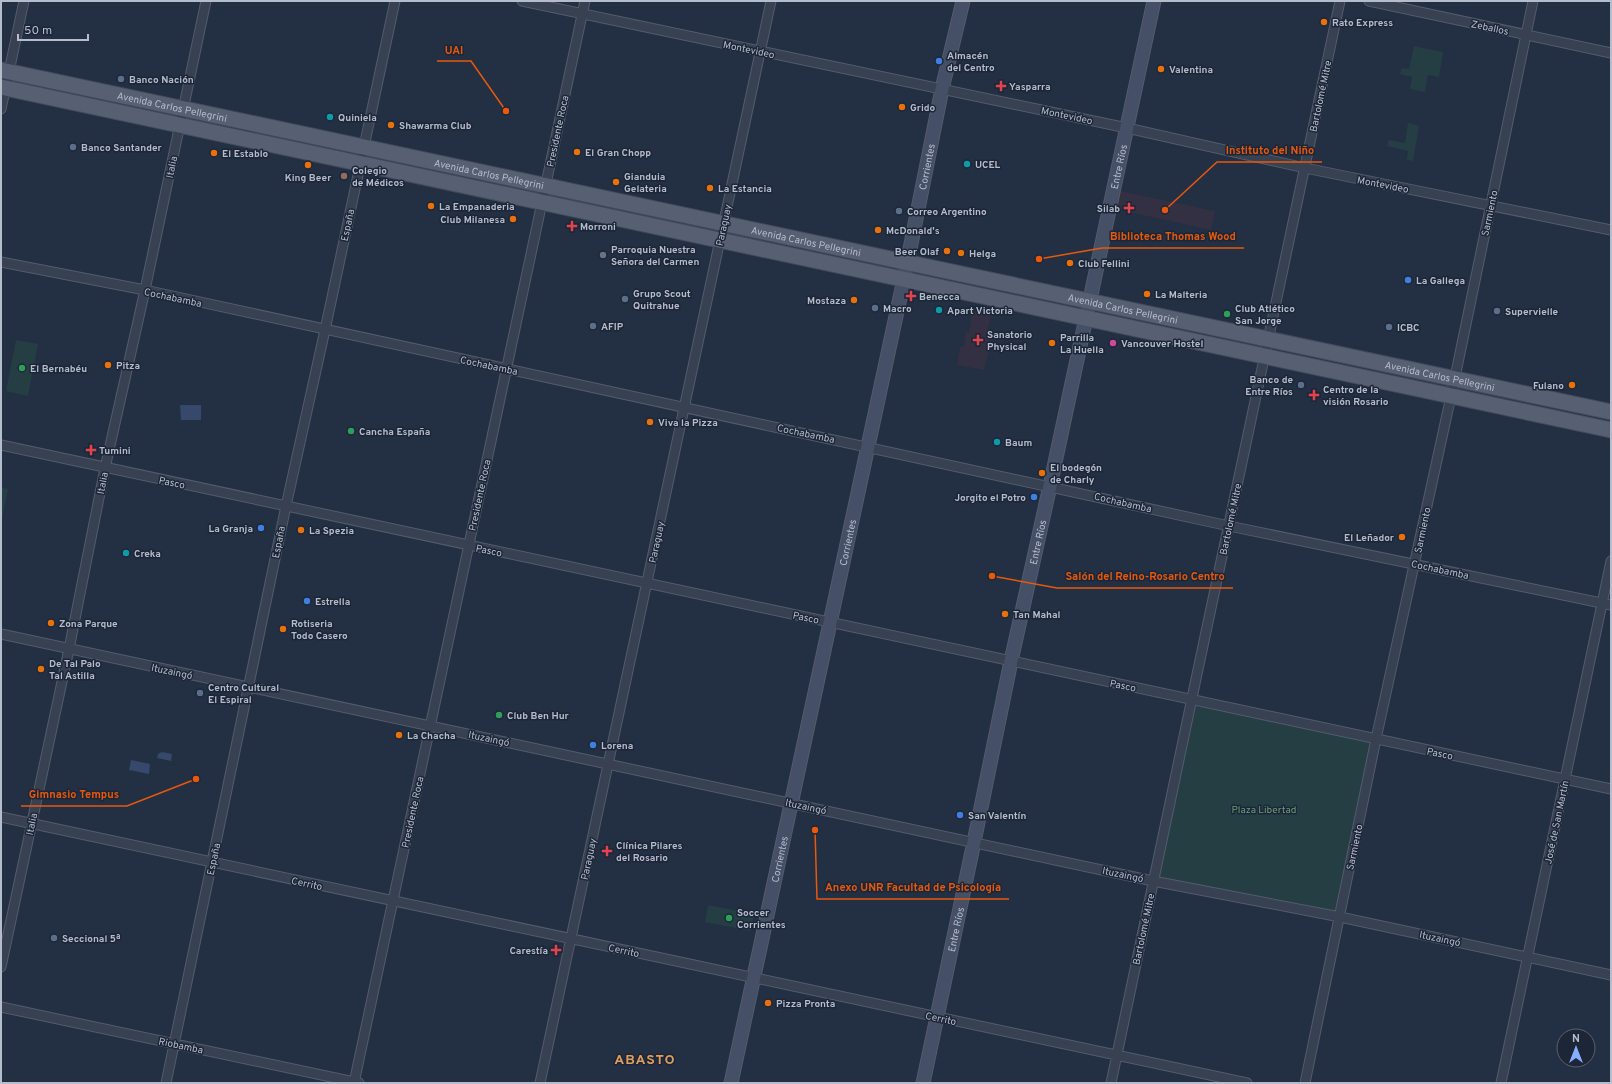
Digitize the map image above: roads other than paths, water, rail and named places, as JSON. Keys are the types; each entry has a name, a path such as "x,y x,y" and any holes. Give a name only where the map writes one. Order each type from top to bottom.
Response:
{"main road":[{"name":"Corrientes","path":"732,1083 908,263 942,90 963,1"},
{"name":"Entre Ríos","path":"923,1083 1011,661 1154,1"},
{"name":"Avenida Carlos Pellegrini","path":"5,70 1611,412"},
{"name":"Avenida Carlos Pellegrini","path":"3,87 1611,430"}],"street":[{"path":"1,109 5,70 24,1"},
{"name":"Italia","path":"1,967 105,468 145,290 206,1"},
{"name":"España","path":"166,1083 286,506 395,1"},
{"name":"Montevideo","path":"522,1 1127,128 1305,168 1611,230"},
{"name":"Presidente Roca","path":"356,1083 430,725 585,1"},
{"name":"Paraguay","path":"540,1083 771,1"},
{"name":"Bartolomé Mitre","path":"1111,1083 1191,699 1340,1"},
{"name":"Zeballos","path":"1369,1 1611,53"},
{"name":"Sarmiento","path":"1304,1083 1340,917 1376,739 1455,379 1533,1"},
{"name":"Cochabamba","path":"1,262 145,290 1229,526 1607,604"},
{"name":"Pasco","path":"1,445 1611,789"},
{"name":"José de San Martín","path":"1501,1083 1565,779 1607,604 1611,562"},
{"name":"Ituzaingó","path":"1,634 249,688 792,802 1153,881 1340,917 1528,956 1611,975"},
{"name":"Cerrito","path":"1,817 1247,1083"},
{"name":"Riobamba","path":"1,1007 356,1083"}],"water":[{"path":"180,405 201,405 201,420 181,420"},
{"path":"162,752 172,754 171,761 157,758 158,754"},
{"path":"131,760 150,764 149,774 129,770"}],"place":[{"name":"Rato Express","path":"1324,22"},
{"name":"Almacén del Centro","path":"939,61"},
{"name":"Valentina","path":"1161,69"},
{"name":"Banco Nación","path":"121,79"},
{"name":"Yasparra","path":"1001,86"},
{"name":"Grido","path":"902,107"},
{"name":"UAI","path":"506,111"},
{"name":"Quiniela","path":"330,117"},
{"name":"Shawarma Club","path":"391,125"},
{"name":"Banco Santander","path":"73,147"},
{"name":"El Gran Chopp","path":"577,152"},
{"name":"El Establo","path":"214,153"},
{"name":"UCEL","path":"967,164"},
{"name":"King Beer","path":"308,165"},
{"name":"Colegio de Médicos","path":"344,176"},
{"name":"Gianduia Gelateria","path":"616,182"},
{"name":"La Estancia","path":"710,188"},
{"name":"La Empanaderia","path":"431,206"},
{"name":"Silab","path":"1129,208"},
{"name":"Instituto del Niño","path":"1165,210"},
{"name":"Correo Argentino","path":"899,211"},
{"name":"Club Milanesa","path":"513,219"},
{"name":"Morroni","path":"572,226"},
{"name":"McDonald's","path":"878,230"},
{"name":"Beer Olaf","path":"947,251"},
{"name":"Helga","path":"961,253"},
{"name":"Parroquia Nuestra Señora del Carmen","path":"603,255"},
{"name":"Biblioteca Thomas Wood","path":"1039,259"},
{"name":"Club Fellini","path":"1070,263"},
{"name":"La Gallega","path":"1408,280"},
{"name":"La Malteria","path":"1147,294"},
{"name":"Benecca","path":"911,296"},
{"name":"Grupo Scout Quitrahue","path":"625,299"},
{"name":"Mostaza","path":"854,300"},
{"name":"Macro","path":"875,308"},
{"name":"Apart Victoria","path":"939,310"},
{"name":"Supervielle","path":"1497,311"},
{"name":"Club Atlético San Jorge","path":"1227,314"},
{"name":"AFIP","path":"593,326"},
{"name":"ICBC","path":"1389,327"},
{"name":"Sanatorio Physical","path":"978,340"},
{"name":"Parrilla La Huella","path":"1052,343"},
{"name":"Vancouver Hostel","path":"1113,343"},
{"name":"Pitza","path":"108,365"},
{"name":"El Bernabéu","path":"22,368"},
{"name":"Banco de Entre Ríos","path":"1301,385"},
{"name":"Fulano","path":"1572,385"},
{"name":"Centro de la visión Rosario","path":"1314,395"},
{"name":"Viva la Pizza","path":"650,422"},
{"name":"Cancha España","path":"351,431"},
{"name":"Baum","path":"997,442"},
{"name":"Tumini","path":"91,450"},
{"name":"El bodegón de Charly","path":"1042,473"},
{"name":"Jorgito el Potro","path":"1034,497"},
{"name":"La Granja","path":"261,528"},
{"name":"La Spezia","path":"301,530"},
{"name":"El Leñador","path":"1402,537"},
{"name":"Creka","path":"126,553"},
{"name":"Salón del Reino-Rosario Centro","path":"992,576"},
{"name":"Estrella","path":"307,601"},
{"name":"Tan Mahal","path":"1005,614"},
{"name":"Zona Parque","path":"51,623"},
{"name":"Rotiseria Todo Casero","path":"283,629"},
{"name":"De Tal Palo Tal Astilla","path":"41,669"},
{"name":"Centro Cultural El Espiral","path":"200,693"},
{"name":"Club Ben Hur","path":"499,715"},
{"name":"La Chacha","path":"399,735"},
{"name":"Lorena","path":"593,745"},
{"name":"Gimnasio Tempus","path":"196,779"},
{"name":"San Valentín","path":"960,815"},
{"name":"Anexo UNR Facultad de Psicología","path":"815,830"},
{"name":"Clínica Pilares del Rosario","path":"607,851"},
{"name":"Soccer Corrientes","path":"729,918"},
{"name":"Seccional 5ª","path":"54,938"},
{"name":"Carestía","path":"556,950"},
{"name":"Pizza Pronta","path":"768,1003"}],"district":[{"name":"ABASTO","path":"645,1059"}],"park label":[{"name":"Plaza Libertad","path":"1264,809"}]}
